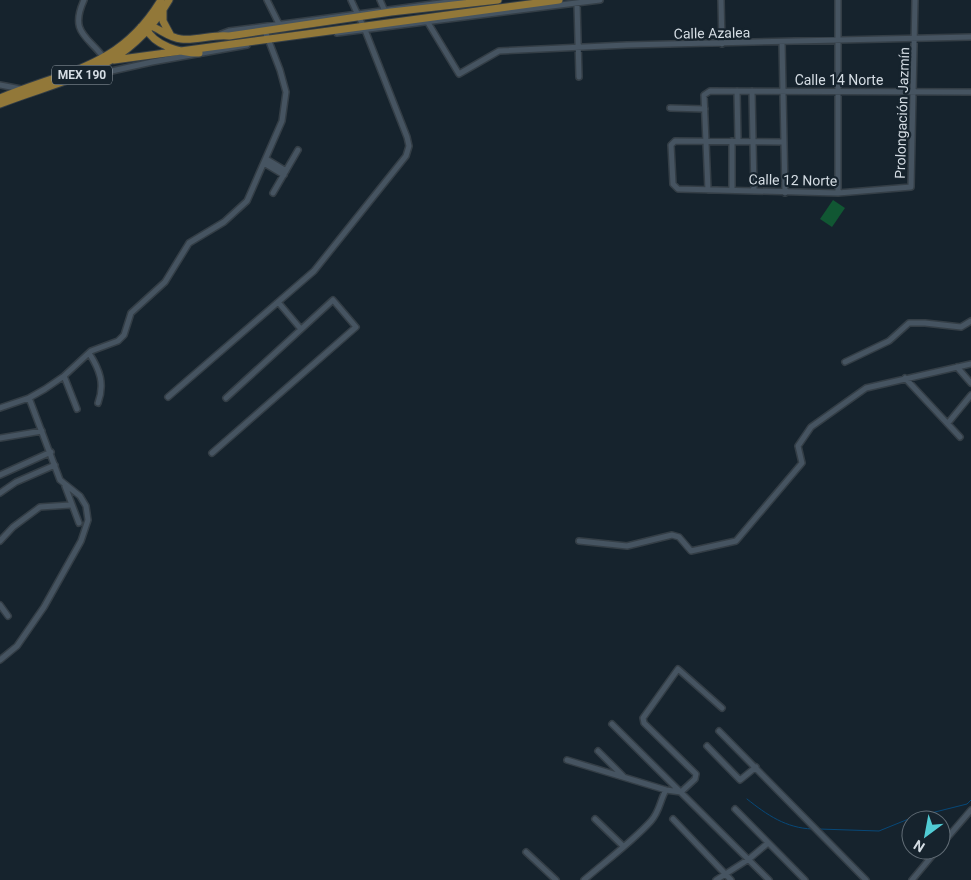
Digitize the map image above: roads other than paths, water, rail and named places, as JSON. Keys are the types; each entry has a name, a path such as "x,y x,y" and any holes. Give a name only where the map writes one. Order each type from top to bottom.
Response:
{"main road":[{"path":"146,26 171,37 189,39 219,35 267,37 358,15 498,0"},
{"path":"114,60 267,37 364,27 559,0"},
{"path":"165,2 163,21 171,37"},
{"name":"MEX 190","path":"0,104 114,60 146,26 165,2"},
{"path":"146,26 168,47 180,51 199,53"},
{"name":"MEX 190","path":"0,98 105,58 146,26"}],"street":[{"path":"84,0 78,24 81,35 105,58"},
{"path":"267,0 279,24"},
{"path":"168,397 314,271 406,156 409,146 364,27 351,0"},
{"path":"380,0 384,9"},
{"path":"219,35 228,31 358,15 412,2 463,0"},
{"path":"364,27 600,0"},
{"path":"722,0 722,44"},
{"path":"838,0 838,193"},
{"name":"Prolongación Jazmín","path":"911,187 915,92 915,0"},
{"path":"577,3 579,77"},
{"name":"Calle Azalea","path":"427,21 460,74 499,51 577,46 971,37"},
{"path":"0,402 1,408 28,398 64,376 89,353 118,341 124,336 131,313 142,300 165,282 189,243 224,222 247,201 282,121 286,92 280,70 267,37 52,85"},
{"path":"782,42 785,193"},
{"path":"0,85 21,89 28,93"},
{"path":"737,91 738,141"},
{"path":"752,91 754,191"},
{"name":"Calle 14 Norte","path":"705,109 706,92 971,92"},
{"path":"670,108 705,109 708,190"},
{"path":"706,141 784,142"},
{"name":"Calle 12 Norte","path":"706,141 672,142 674,187 785,193 838,193 911,187"},
{"path":"732,141 732,190"},
{"path":"273,193 298,150"},
{"path":"265,161 285,173"},
{"path":"212,453 356,327 333,300 300,328 226,398"},
{"path":"278,302 300,328"},
{"path":"845,362 889,341 909,323 925,322 961,327 971,322"},
{"path":"89,353 100,375 102,385 98,403"},
{"path":"579,541 627,546 672,535 679,537 691,550 736,542 802,463 798,446 810,427 866,388 889,381 971,364"},
{"path":"957,367 971,383"},
{"path":"64,376 77,409"},
{"path":"904,378 960,437"},
{"path":"948,423 971,395"},
{"path":"28,398 65,486 70,505 79,523"},
{"path":"0,438 42,431"},
{"path":"0,475 50,452"},
{"path":"0,493 16,482 55,465"},
{"path":"0,660 17,646 30,629 83,536 88,520 86,506 80,496 65,486"},
{"path":"0,541 13,527 40,507 70,505"},
{"path":"0,605 8,616"},
{"path":"681,792 694,779 696,774 644,723 643,718 678,669 722,708"},
{"path":"612,724 702,811 769,880"},
{"path":"720,731 866,880"},
{"path":"707,746 740,780 756,766"},
{"path":"598,750 618,769 623,777"},
{"path":"567,760 666,790 681,792"},
{"path":"584,880 651,821 660,808 666,790"},
{"path":"735,809 805,880"},
{"path":"951,833 971,810"},
{"path":"595,819 623,846"},
{"path":"673,819 731,880"},
{"path":"718,879 724,873 749,859 768,843"},
{"path":"526,852 556,880"},
{"path":"912,880 928,860"}],"waterway":[{"path":"747,799 777,820 794,826 812,829"},
{"path":"819,829 879,831 911,818 967,804 971,800"}]}
